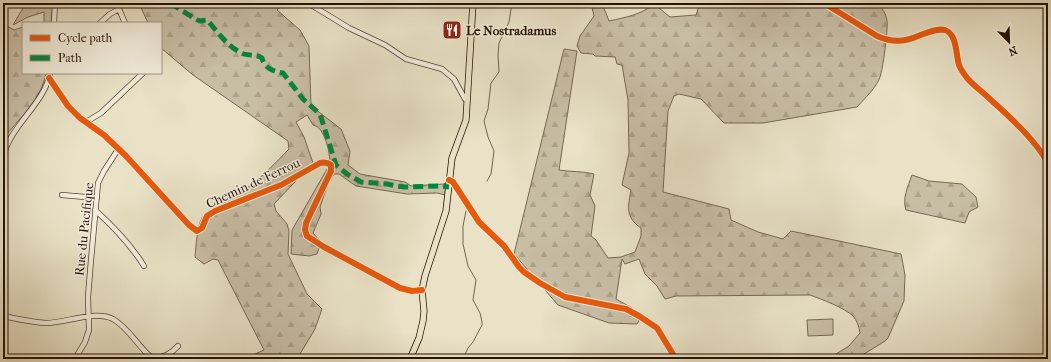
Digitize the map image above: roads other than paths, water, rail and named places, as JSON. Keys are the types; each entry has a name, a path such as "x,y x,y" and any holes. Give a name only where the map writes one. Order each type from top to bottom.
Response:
{"main road":[{"path":"410,359 419,338 423,321 424,311 422,290 425,276 444,218 452,158 466,120 473,3"}],"street":[{"path":"54,22 55,3"},
{"path":"308,3 349,28 391,48 406,59 442,69 454,79 467,100"},
{"path":"824,3 886,40 897,41 911,39 933,31 942,30 950,33 954,40 959,64 967,78 1015,123 1038,148 1048,164"},
{"path":"101,22 110,14 119,9 125,22"},
{"path":"86,122 101,113 142,74"},
{"path":"3,158 14,133 46,86 49,76"},
{"name":"Chemin de Ferrou","path":"49,76 64,102 86,122 119,148 189,225 198,232 202,228 207,216 217,210 281,185 320,163 325,162 331,165 331,170 306,223 306,236 400,288 412,291 422,290"},
{"path":"46,86 50,85 56,88"},
{"name":"Rue du Pacifique","path":"75,359 85,342 89,330 89,290 98,184 104,171 119,148"},
{"path":"450,180 453,182 479,222 504,246 524,272 540,283 565,296 626,309 633,312 657,328 676,359"},
{"path":"62,195 97,198"},
{"path":"96,210 132,248 144,266"},
{"path":"3,316 22,321 46,323 99,316 107,317 116,322 152,358 162,357 178,346"}],"waterway":[{"path":"487,181 491,174 494,151 488,137 484,121 488,109 491,83 499,72 499,43 509,22 512,3"},
{"path":"463,359 482,325 480,313 473,300 476,280 468,266 463,244 463,226 466,211"}],"place":[{"name":"Le Nostradamus","path":"452,30"}]}
